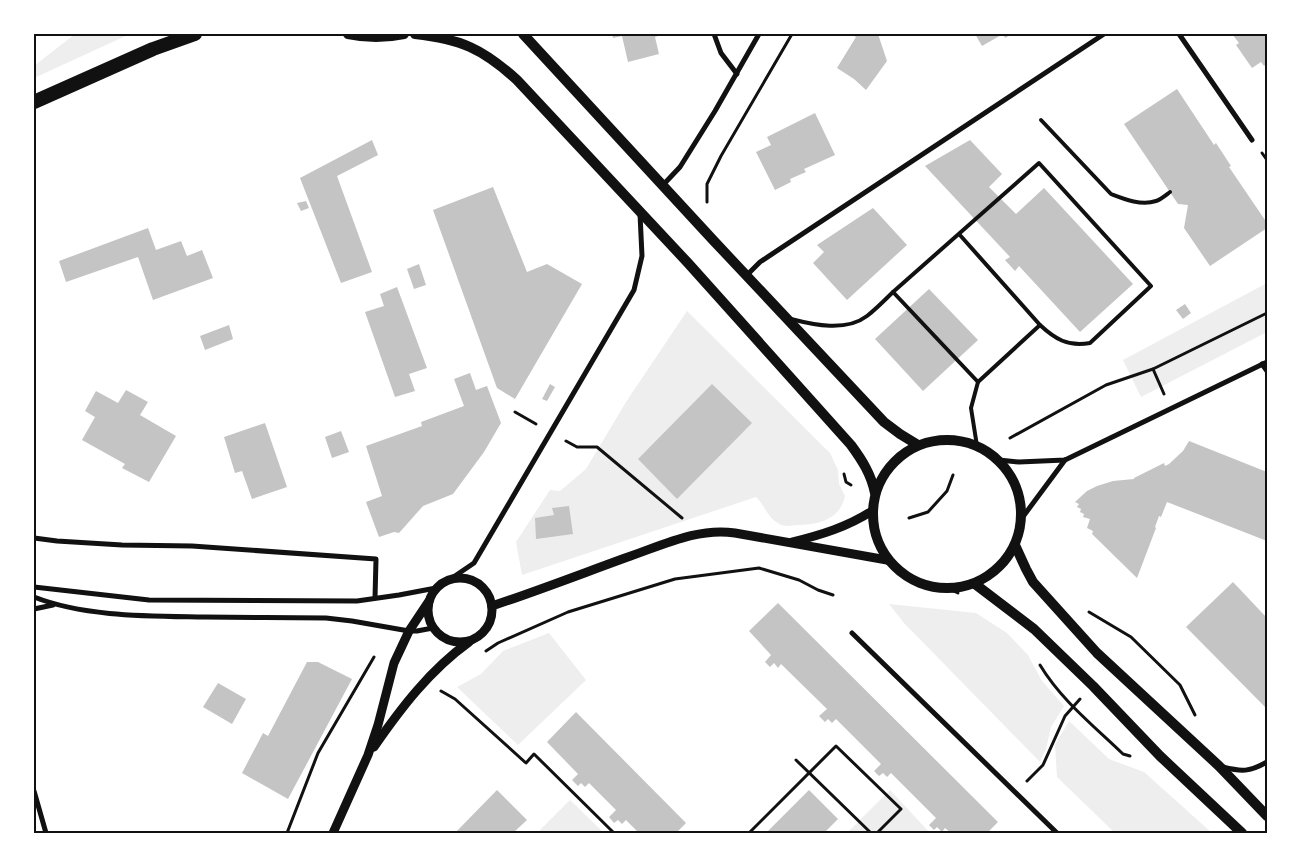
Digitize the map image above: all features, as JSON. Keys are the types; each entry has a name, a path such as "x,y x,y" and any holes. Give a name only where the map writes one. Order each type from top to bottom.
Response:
{"highway":[{"path":"34,102 153,49 195,34"}],"main road":[{"path":"348,34 372,37 392,37 404,34"},
{"path":"415,34 438,36 471,46 495,60 517,80 851,444 865,464 875,493"},
{"path":"523,34 884,422 918,445"},
{"path":"938,440 958,440 977,446 999,460 1012,477 1020,496 1022,518 1015,545 999,569 975,584 950,589 926,586 905,576 887,560 876,537 872,511 875,493 892,464 918,445 938,440"},
{"path":"1015,545 1034,582 1097,653 1219,766 1267,816"},
{"path":"975,584 1034,629 1093,686 1160,756 1242,833"}],"street":[{"path":"714,34 721,53 737,74"},
{"path":"663,185 680,167 716,111 759,34"},
{"path":"747,275 771,254 1104,34"},
{"path":"1179,34 1252,140"},
{"path":"333,833 368,755 378,725 394,662 409,631 436,588 474,563 634,290 642,256 640,213"},
{"path":"999,460 1019,462 1065,460 1265,363 1267,371"},
{"path":"1022,518 1065,460"},
{"path":"787,543 823,535 853,523 872,511"},
{"path":"492,606 691,535 718,530 887,560"},
{"path":"34,538 122,545 192,546 376,559 375,598"},
{"path":"368,755 427,678 449,656 481,634 488,626 492,606 483,586 474,580 463,577 452,578"},
{"path":"34,587 149,600 357,601 436,588"},
{"path":"34,597 53,605 103,612 170,617 326,618 409,631 433,628"},
{"path":"429,601 428,615 433,628 443,637 452,641 462,642 472,639"},
{"path":"34,609 53,605"},
{"path":"852,633 1057,833"},
{"path":"1219,766 1243,772 1267,762"},
{"path":"34,791 46,833"}],"lane":[{"path":"1042,120 1111,194 1125,200 1140,202 1156,201 1170,192"},
{"path":"788,319 810,324 830,325 854,323 867,316 893,292 1039,163 1151,286 1090,343 1082,345 1064,343 1040,324 959,234"},
{"path":"893,292 978,382"},
{"path":"977,446 971,408 978,382 1040,324"}],"path":[{"path":"707,202 707,184 721,156 792,34"},
{"path":"1010,438 1106,385 1153,369 1267,313"},
{"path":"1153,369 1171,409"},
{"path":"515,412 544,428"},
{"path":"565,440 578,447 597,447 682,519"},
{"path":"909,518 928,512 946,491 953,476"},
{"path":"484,653 498,643 568,612 675,579 759,568 799,580 818,590 833,594"},
{"path":"1085,610 1131,637 1180,685 1198,719"},
{"path":"287,833 318,753 374,656"},
{"path":"444,685 439,690 455,699 526,763 534,754 614,833"},
{"path":"1043,765 1065,716 1093,686"},
{"path":"748,833 836,746 901,809 877,833"},
{"path":"796,760 871,833"}],"shaded area":[{"path":"75,34 130,34 34,78 34,66"},
{"path":"1267,283 1267,332 1141,397 1123,360"},
{"path":"687,311 830,453 838,470 839,484 845,496 838,511 827,520 812,524 787,526 774,520 756,497 522,575 516,542 550,490 560,491 586,469 626,402"},
{"path":"889,604 976,613 1007,633 1028,655 1042,681 1064,706 1051,727 1046,749 1040,762 904,623"},
{"path":"549,633 586,680 518,745 457,687 481,674 503,651"},
{"path":"1069,721 1109,759 1144,772 1212,833 1112,833 1113,831 1057,777 1055,745"},
{"path":"890,790 930,833 847,833"},
{"path":"570,800 604,833 537,833"}],"building":[{"path":"612,34 664,34 655,37 659,54 628,62 622,36 613,38"},
{"path":"850,34 878,34 887,61 866,90 854,79 837,68 856,37"},
{"path":"975,34 1003,34 982,46"},
{"path":"1003,34 1012,34 1005,38"},
{"path":"1232,34 1267,34 1267,63 1264,66 1261,62 1252,68 1236,45 1239,43"},
{"path":"1177,89 1214,145 1216,143 1231,166 1229,167 1267,223 1267,228 1210,266 1184,228 1188,205 1178,204 1124,124"},
{"path":"815,113 835,155 804,169 806,172 790,179 791,182 775,190 756,152 771,145 767,137"},
{"path":"372,140 378,155 337,176 372,272 341,283 300,178"},
{"path":"970,140 1002,174 989,187 1016,214 1044,188 1133,284 1080,332 1019,266 1015,271 1005,260 1010,257 925,166"},
{"path":"493,187 527,272 547,264 582,284 515,399 497,388 433,210"},
{"path":"306,201 309,208 301,211 297,203"},
{"path":"873,208 907,245 847,300 813,263 824,252 817,245"},
{"path":"148,228 156,250 181,241 187,256 202,250 213,278 153,300 138,257 66,282 59,261"},
{"path":"419,264 426,285 414,289 407,269"},
{"path":"397,287 427,368 409,374 415,391 395,397 365,312 384,306 380,294"},
{"path":"929,289 978,340 923,391 875,339"},
{"path":"1185,304 1191,313 1183,319 1176,310"},
{"path":"229,325 233,339 205,350 200,336"},
{"path":"470,373 476,390 487,386 501,423 484,452 453,494 423,506 399,533 394,532 379,537 366,502 382,496 366,446 422,426 421,422 464,406 454,379"},
{"path":"550,384 555,387 547,401 542,399"},
{"path":"712,384 752,423 677,499 638,459"},
{"path":"126,390 148,402 140,415 176,436 149,482 122,468 125,464 82,440 95,417 85,411 96,391 118,403"},
{"path":"265,423 287,487 252,499 242,471 235,473 224,437"},
{"path":"341,431 349,452 332,458 325,437"},
{"path":"1189,441 1267,472 1267,541 1167,502 1161,517 1159,516 1137,578 1092,534 1093,531 1087,528 1090,519 1083,517 1084,514 1080,512 1081,509 1077,507 1079,504 1075,502 1087,491 1097,486 1113,481 1134,479 1164,463 1165,466 1169,464 1183,451"},
{"path":"569,506 573,534 536,539 535,518 554,515 552,508"},
{"path":"1233,582 1267,618 1267,709 1186,627"},
{"path":"778,603 998,822 987,833 951,833 945,828 942,832 937,827 934,830 929,825 936,818 891,773 887,777 883,773 879,776 874,771 881,764 836,719 832,723 828,719 825,722 819,716 827,709 781,664 778,668 774,663 770,667 765,662 771,655 749,631"},
{"path":"307,662 318,662 352,679 288,799 242,773 263,733 268,736"},
{"path":"218,683 246,699 232,724 203,707"},
{"path":"576,712 686,823 676,833 639,833 626,820 622,824 618,820 614,823 609,817 616,810 589,783 585,787 581,783 578,786 572,780 578,774 547,742"},
{"path":"497,790 527,820 513,833 455,833"},
{"path":"809,790 838,819 824,833 766,833"}]}
